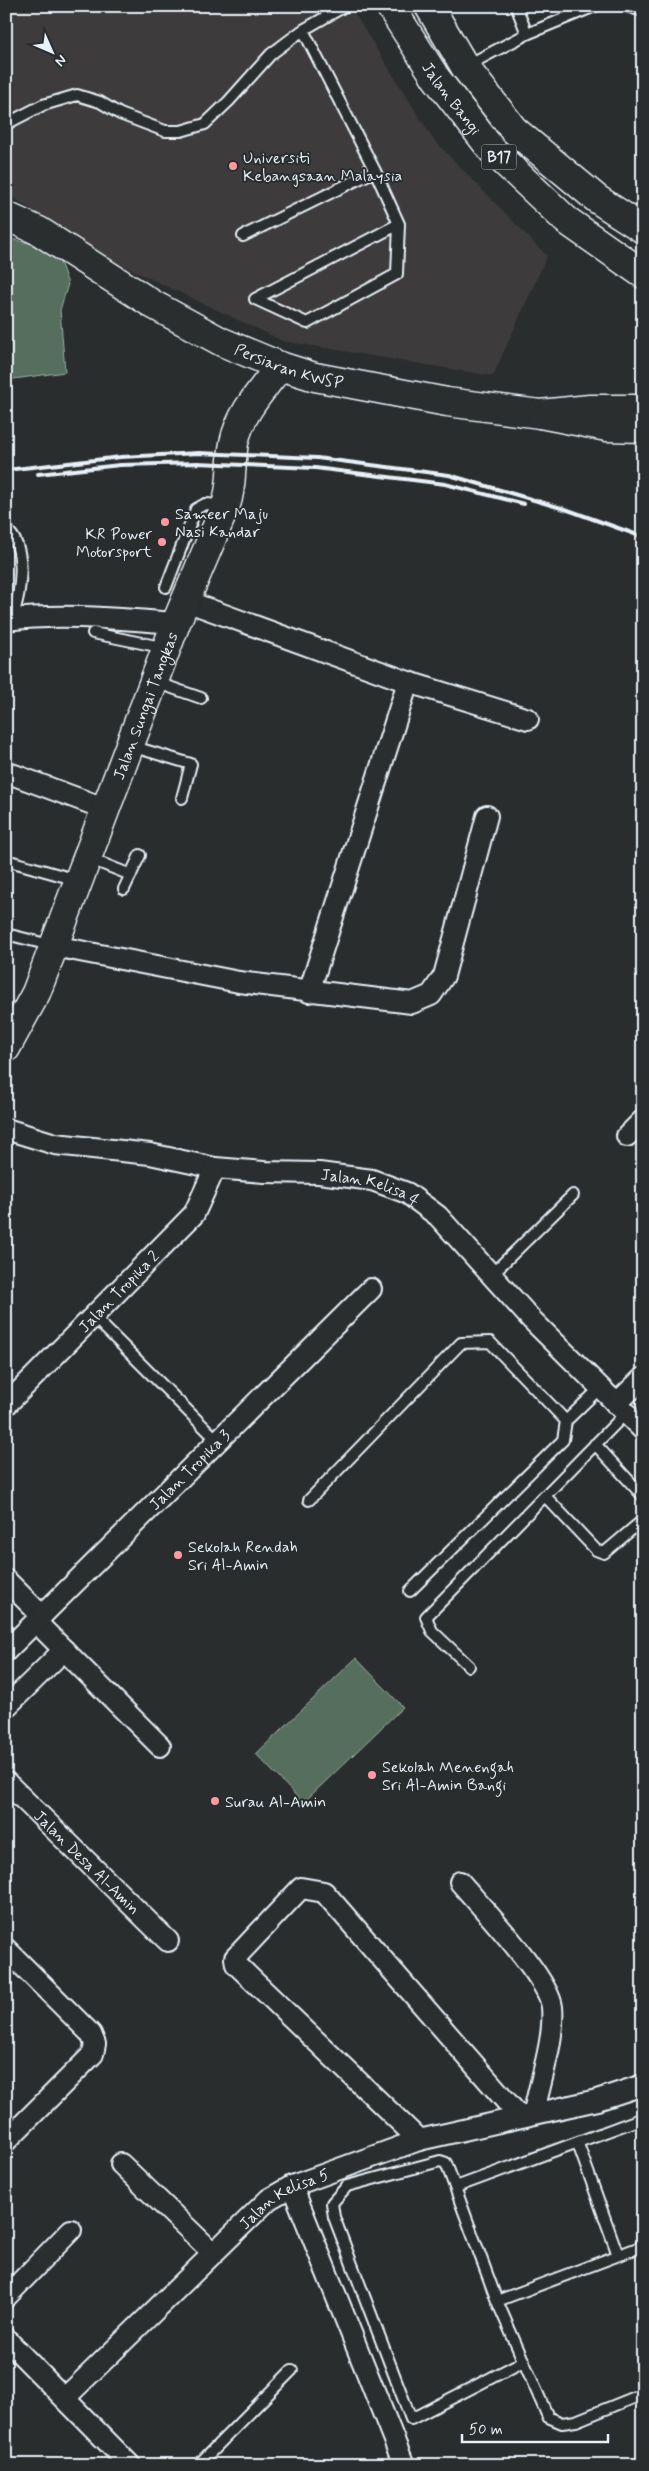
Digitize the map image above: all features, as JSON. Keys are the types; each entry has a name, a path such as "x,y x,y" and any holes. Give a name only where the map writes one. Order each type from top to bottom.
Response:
{"street":[{"name":"Jalan Bangi","path":"390,6 436,78 492,150 566,220 642,274"},
{"name":"Jalan Bangi","path":"429,6 465,67 514,130 597,199 643,229"},
{"name":"Persiaran KWSP","path":"6,216 39,231 154,305 222,342 280,366 316,377 447,402 540,414 607,428 643,428"},
{"name":"Jalan Sungai Tangkas","path":"6,1048 36,993 54,946 166,648 176,604 226,505 230,492 234,444 241,422 246,411 280,366"},
{"path":"540,414 590,409 643,409"},
{"name":"Persiaran KWSP","path":"607,428 643,446"},
{"path":"9,620 91,618 176,604 408,682 528,719"},
{"path":"310,992 408,682"},
{"path":"6,772 106,809"},
{"path":"54,946 239,982 412,1003 431,995 444,976 486,816"},
{"path":"627,1136 643,1120"},
{"name":"Jalan Kelisa 4","path":"6,1129 55,1144 150,1154 215,1168 264,1172 319,1173 372,1180 407,1193 438,1216 532,1320 643,1430"},
{"name":"Jalan Tropika 2","path":"6,1405 194,1214 215,1168"},
{"name":"Jalan Tropika 3","path":"6,1652 371,1289"},
{"path":"621,1408 643,1378"},
{"path":"6,1580 64,1650 160,1746"},
{"path":"6,1707 64,1650"},
{"name":"Jalan Desa Al-Amin","path":"6,1782 168,1941"},
{"path":"460,1882 540,1978 552,2006 550,2033 526,2114"},
{"path":"419,2140 236,1964 235,1958 301,1888 324,1892 526,2114"},
{"path":"6,1950 91,2034 95,2044 93,2054 6,2141"},
{"name":"Jalan Kelisa 5","path":"65,2398 269,2199 292,2186 419,2140 526,2114 597,2100 643,2085"},
{"path":"121,2164 213,2254"},
{"path":"292,2186 404,2465"},
{"path":"6,2297 71,2230"},
{"path":"6,2339 130,2465"}],"lane":[{"path":"6,124 44,105 77,95 100,102 120,114 165,131 180,131 205,124 229,101 271,54 303,30 345,6"},
{"path":"516,6 527,34"},
{"path":"465,67 527,34 595,6"},
{"path":"626,6 643,11"},
{"path":"303,30 375,171 399,224 397,274 307,323 255,299 399,224"},
{"path":"243,236 375,171"},
{"path":"6,529 13,534 20,559 20,594 9,620"},
{"path":"93,633 166,648"},
{"path":"154,681 201,698"},
{"path":"130,746 191,764 182,798"},
{"path":"124,889 140,855"},
{"path":"6,860 131,875"},
{"path":"6,934 54,946"},
{"path":"491,1275 573,1195"},
{"path":"94,1316 218,1442"},
{"path":"310,1500 461,1343 490,1342 566,1422"},
{"path":"410,1591 563,1440 566,1422 600,1388"},
{"path":"469,1666 432,1631 426,1617 595,1444 621,1408"},
{"path":"595,1444 643,1496"},
{"path":"545,1496 596,1550 604,1554 643,1520"},
{"path":"456,2188 578,2144 643,2118"},
{"path":"578,2144 618,2255"},
{"path":"524,2361 411,2418 334,2217 332,2203 347,2186 440,2161 446,2163 498,2301 524,2361 548,2417 562,2423 576,2421 643,2394"},
{"path":"498,2301 643,2246"},
{"path":"198,2465 292,2370"}],"shaded area":[{"name":"Universiti Kebangsaan Malaysia","path":"6,6 350,6 433,139 547,256 493,376 283,341 102,256 6,193"}],"green space":[{"path":"6,238 29,243 59,259 68,284 60,310 65,372 6,380"},
{"path":"356,1658 403,1707 303,1803 256,1754"}],"railway":[{"path":"6,470 121,457 199,453 317,458 449,475 568,510 643,537"},
{"path":"38,474 120,465 197,463 315,468 445,484 524,504"}],"place":[{"name":"Universiti Kebangsaan Malaysia","path":"233,166"},
{"name":"Sameer Maju Nasi Kandar","path":"165,522"},
{"name":"KR Power Motorsport","path":"162,542"},
{"name":"Sekolah Rendah Sri Al-Amin","path":"178,1555"},
{"name":"Sekolah Menengah Sri Al-Amin Bangi","path":"372,1775"},
{"name":"Surau Al-Amin","path":"215,1801"}]}
